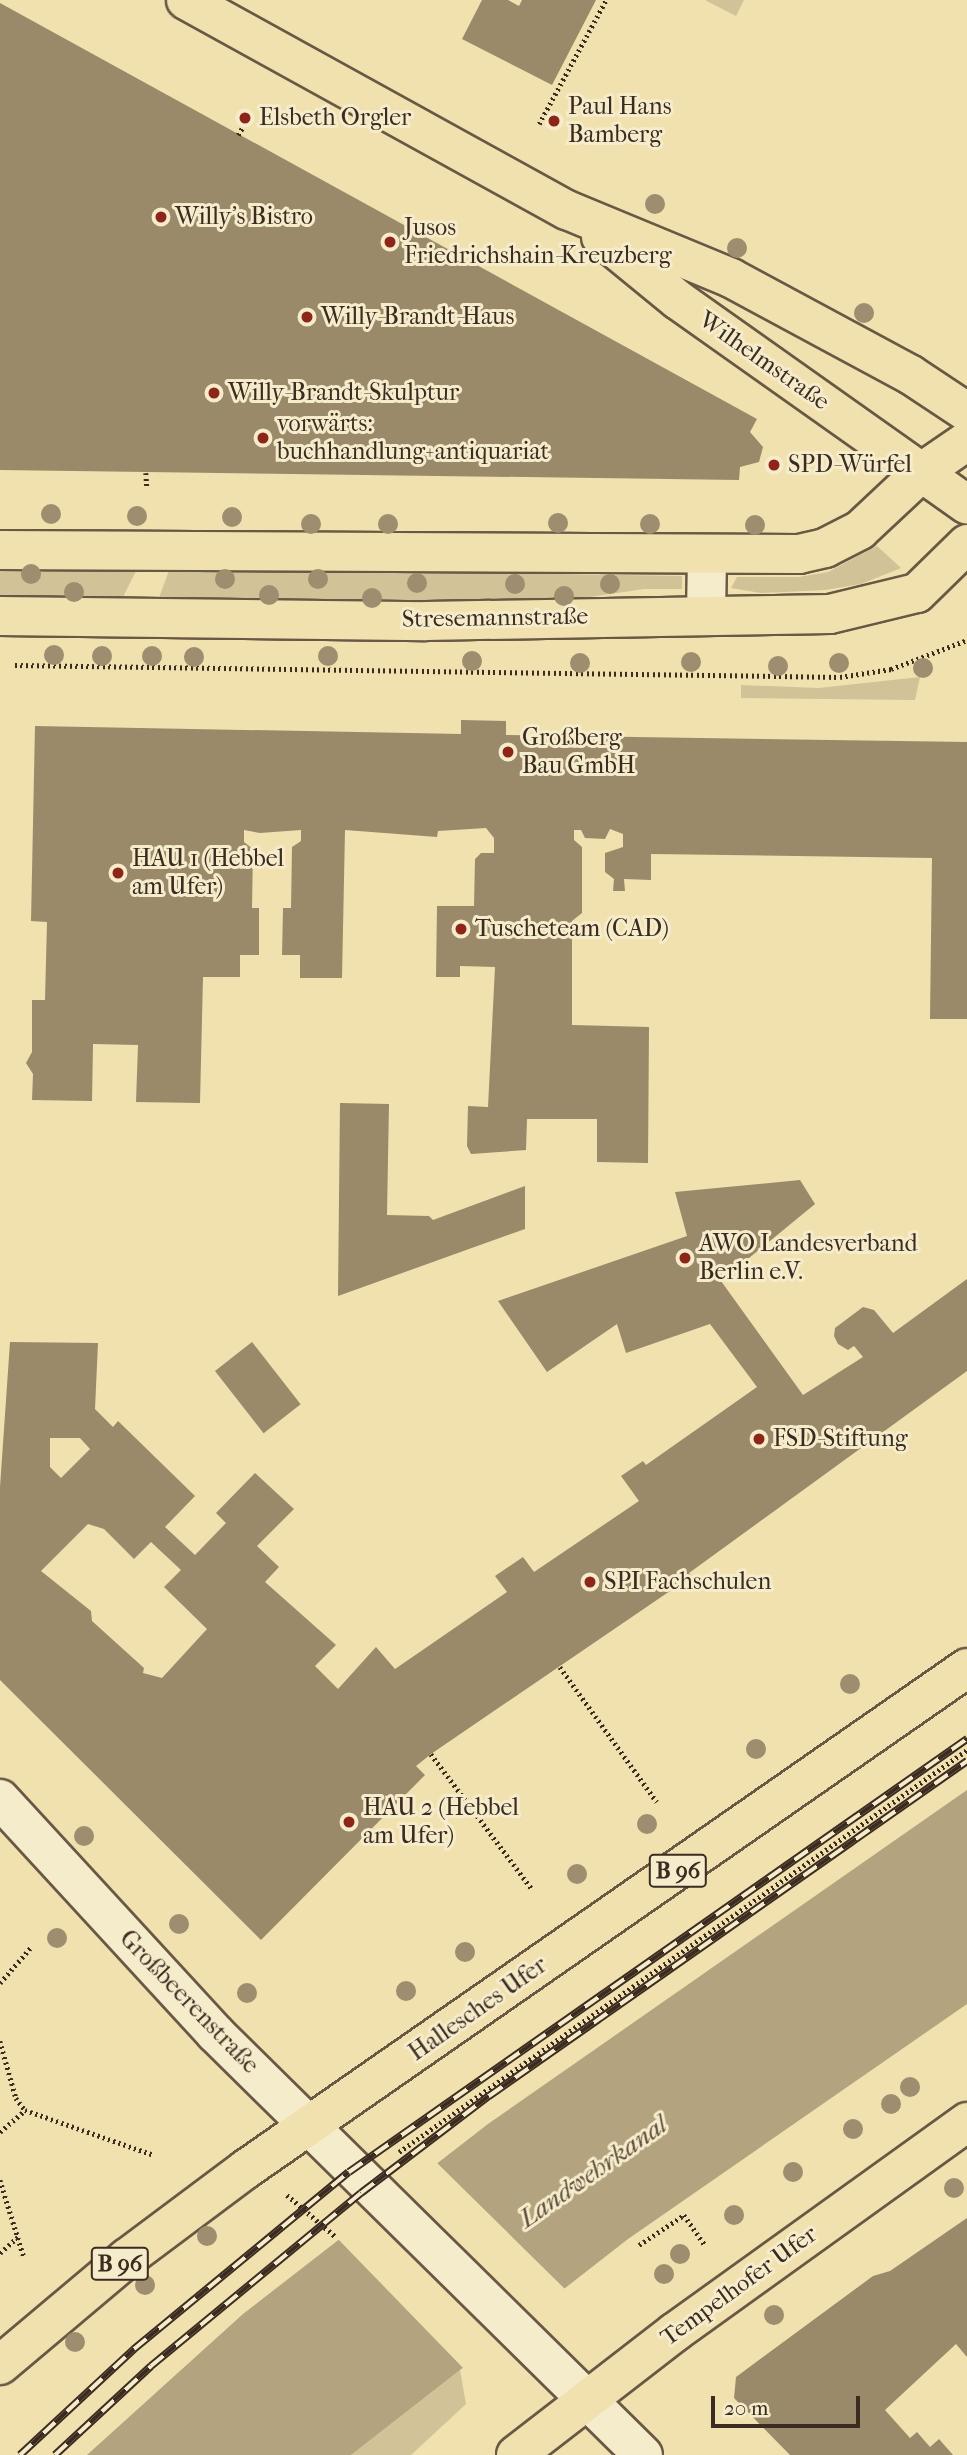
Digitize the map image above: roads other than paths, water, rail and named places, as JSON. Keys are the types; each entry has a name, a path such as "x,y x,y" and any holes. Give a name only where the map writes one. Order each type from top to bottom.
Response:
{"main road":[{"name":"Wilhelmstraße","path":"186,0 567,209 731,278 911,375 967,412"},
{"name":"Wilhelmstraße","path":"567,209 678,300 967,505"},
{"path":"0,550 606,550 708,555 799,554 825,548 860,530 922,472 967,441"},
{"name":"Stresemannstraße","path":"0,616 426,621 706,614 830,614 867,608 917,593 967,544"},
{"name":"Hallesches Ufer","path":"0,2365 127,2258 309,2126 967,1668"},
{"name":"Tempelhofer Ufer","path":"516,2455 586,2399 967,2122"}],"street":[{"path":"706,614 708,555"},
{"name":"Großbeerenstraße","path":"0,1799 215,2033 586,2399"},
{"path":"586,2399 643,2455"}],"water":[{"name":"Landwehrkanal","path":"967,1790 967,2004 628,2239 351,2455 87,2455 243,2314 488,2124"}],"railway":[{"path":"20,2455 134,2349 349,2172 967,1739"},
{"path":"55,2455 151,2366 361,2193 489,2096 967,1761"}],"place":[{"name":"Elsbeth Orgler","path":"245,118"},
{"name":"Paul Hans Bamberg","path":"554,121"},
{"name":"Willy's Bistro","path":"161,217"},
{"name":"Jusos Friedrichshain-Kreuzberg","path":"390,242"},
{"name":"Willy-Brandt-Haus","path":"307,317"},
{"name":"Willy-Brandt-Skulptur","path":"214,393"},
{"name":"vorwärts: buchhandlung+antiquariat","path":"263,438"},
{"name":"SPD-Würfel","path":"774,465"},
{"name":"Großberg Bau GmbH","path":"508,752"},
{"name":"HAU 1 (Hebbel am Ufer)","path":"118,873"},
{"name":"Tuscheteam (CAD)","path":"461,929"},
{"name":"AWO Landesverband Berlin e.V.","path":"685,1258"},
{"name":"FSD-Stiftung","path":"759,1439"},
{"name":"SPI Fachschulen","path":"590,1582"},
{"name":"HAU 2 (Hebbel am Ufer)","path":"349,1822"}]}
